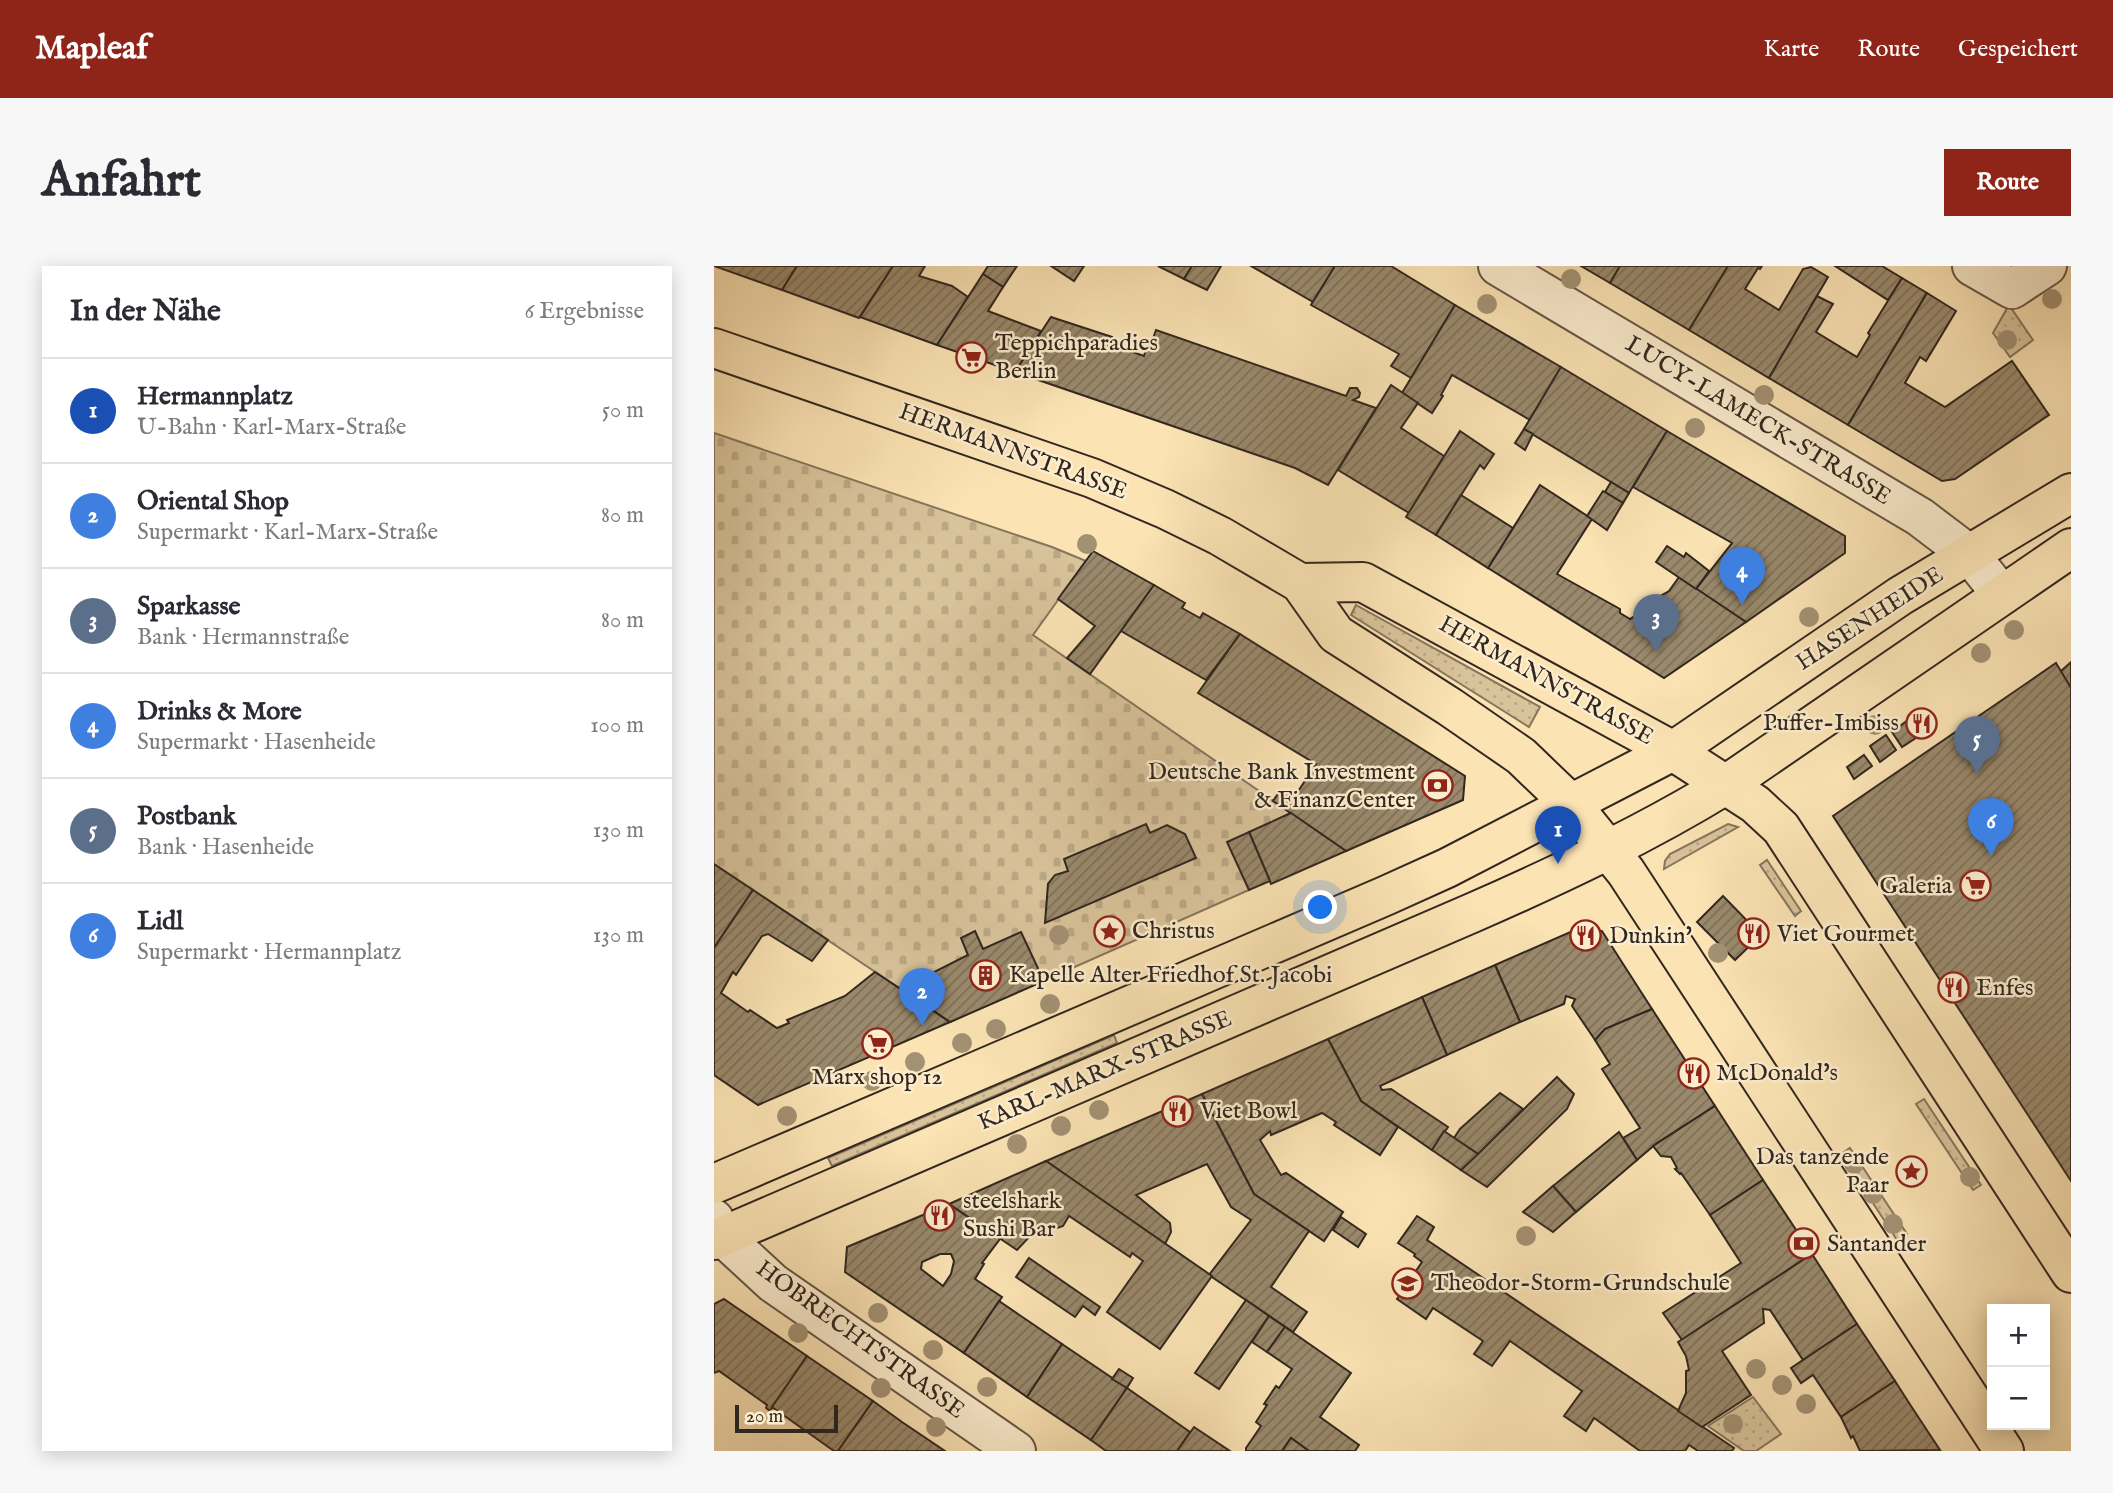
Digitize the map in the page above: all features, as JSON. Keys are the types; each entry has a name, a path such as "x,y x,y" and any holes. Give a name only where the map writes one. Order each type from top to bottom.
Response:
{"main road":[{"name":"HERMANNSTRASSE","path":"714,348 1104,483 1220,536 1300,583 1336,634 1521,756 1572,804 1609,849 2004,1451"},
{"name":"HASENHEIDE","path":"1572,804 1673,751 1900,596 2071,493"},
{"path":"1727,784 2002,595 2068,557"},
{"name":"HERMANNSTRASSE","path":"1300,583 1363,582 1673,751 1755,804 1781,828 2071,1273"},
{"name":"KARL-MARX-STRASSE","path":"717,1232 1546,880 1694,804 1727,784"},
{"name":"KARL-MARX-STRASSE","path":"714,1184 1385,896 1447,868 1572,804"}],"street":[{"name":"LUCY-LAMECK-STRASSE","path":"1498,266 1898,503 1970,555 2002,595"},
{"path":"1972,266 2012,289 2047,266"},
{"name":"HOBRECHTSTRASSE","path":"717,1232 773,1283 1016,1451"}],"green space":[{"path":"2009,305 2033,340 2010,357 1993,333"},
{"path":"714,433 1052,547 1086,561 1033,635 1291,813 1228,842 1249,890 950,1022 714,864"},
{"path":"1356,605 1540,707 1529,727 1351,615"},
{"path":"1728,824 1738,827 1664,869 1670,854"},
{"path":"1767,860 1801,911 1795,916 1760,865"},
{"path":"1114,1035 1117,1043 832,1166 828,1158"},
{"path":"1924,1099 1981,1185 1973,1190 1916,1104"},
{"path":"1850,1148 1907,1234 1897,1240 1841,1154"},
{"path":"1753,1397 1781,1434 1756,1451 1744,1451 1708,1426"}],"building":[{"path":"714,266 797,266 782,290"},
{"path":"797,266 893,266 859,318 782,290"},
{"path":"893,266 925,266 919,276 952,286 968,297 937,345 860,317"},
{"path":"988,266 1017,266 1003,287 983,274"},
{"path":"1051,266 1084,266 1074,281"},
{"path":"1158,266 1192,266 1184,279"},
{"path":"1192,266 1221,266 1207,290 1184,279"},
{"path":"1251,266 1335,266 1313,302"},
{"path":"1335,266 1391,266 1455,305 1411,378 1391,366 1399,354 1311,305"},
{"path":"1581,266 1620,266 1610,283"},
{"path":"1620,266 1728,266 1689,330 1610,283"},
{"path":"1728,266 1762,266 1745,289 1779,310 1803,269 1811,267 1828,277 1769,378 1689,330"},
{"path":"1835,266 1882,266 1902,278 1888,300"},
{"path":"983,274 1003,287 988,311 1041,331 1015,372 937,345"},
{"path":"1902,278 1927,293 1848,425 1769,378 1817,296 1833,304 1816,332 1857,357 1870,335 1868,333"},
{"path":"1927,293 1956,311 1926,361 1920,357 1905,383 1945,407 2012,361 2049,415 1955,479 1942,481 1848,425"},
{"path":"1455,305 1561,367 1530,420 1452,375 1432,413 1402,393"},
{"path":"1051,317 1112,337 1110,344 1144,356 1156,330 1346,396 1350,388 1357,388 1359,397 1353,400 1376,408 1328,485 1295,468 1015,372"},
{"path":"1561,367 1667,431 1629,493 1524,429"},
{"path":"1391,385 1418,403 1401,428 1444,456 1409,513 1338,470"},
{"path":"1524,429 1533,434 1525,450 1515,443"},
{"path":"1460,431 1494,454 1484,469 1480,465 1436,535 1406,517"},
{"path":"1667,431 1845,536 1845,553 1746,622 1696,589 1732,543 1633,487"},
{"path":"1611,482 1629,493 1623,503 1605,492"},
{"path":"1540,485 1592,519 1557,574 1620,609 1620,613 1630,619 1645,609 1643,606 1669,591 1679,577 1746,622 1664,678 1488,568"},
{"path":"1603,491 1623,503 1607,530 1587,516"},
{"path":"1461,495 1513,528 1488,568 1436,535"},
{"path":"1667,546 1684,557 1686,553 1709,571 1696,589 1656,562"},
{"path":"1093,551 1154,585 1090,674 1067,658 1095,626 1058,599"},
{"path":"1154,585 1185,603 1182,608 1200,618 1203,613 1240,634 1206,680 1121,631"},
{"path":"1240,634 1465,776 1463,800 1346,851 1273,801 1280,791 1295,796 1316,764 1198,693"},
{"path":"2071,662 2071,688 2060,672"},
{"name":"Galeria","path":"2056,663 2071,688 2071,1181 1833,816"},
{"name":"Puffer-Imbiss","path":"1925,709 1936,725 1919,736 1908,720"},
{"path":"1908,720 1919,736 1902,747 1892,732"},
{"path":"1886,735 1896,750 1880,762 1870,746"},
{"path":"1864,755 1872,766 1854,779 1847,767"},
{"path":"1291,813 1346,851 1271,884 1249,832"},
{"path":"1146,824 1150,833 1167,825 1185,834 1196,858 1045,923 1048,884 1055,875 1068,871 1064,859"},
{"path":"1249,832 1270,881 1249,890 1227,842"},
{"path":"714,864 753,890 714,948"},
{"path":"753,890 828,940 812,961 768,934 762,936 736,975 733,972 721,993 748,1012 750,1010 777,1028 789,1023 787,1020 845,996 875,972 950,1022 758,1105 714,1075 714,948"},
{"path":"1723,896 1761,935 1735,960 1697,922"},
{"path":"1584,926 1602,931 1652,1009 1605,1029 1595,1040 1572,1006 1575,999 1566,996 1564,1004 1520,1022 1495,965"},
{"name":"Kapelle Alter Friedhof St. Jacobi","path":"975,931 983,949 1021,932 1044,981 950,1022 915,998 914,992 918,986 925,985 934,972 968,955 961,938"},
{"path":"1495,965 1520,1022 1447,1055 1422,997"},
{"path":"1422,997 1447,1055 1380,1086 1382,1090 1391,1089 1448,1127 1432,1150 1361,1101 1328,1039"},
{"path":"1652,1009 1715,1106 1657,1143 1637,1160 1623,1138 1640,1128 1602,1069 1610,1064 1595,1040 1605,1029"},
{"path":"1328,1039 1361,1101 1398,1127 1380,1155 1334,1125 1336,1122 1322,1113 1271,1135 1270,1131 1260,1140 1281,1175 1286,1173 1343,1212 1324,1241 1254,1194 1202,1094"},
{"path":"1557,1077 1574,1094 1567,1109 1487,1187 1461,1170"},
{"path":"1500,1093 1523,1109 1478,1154 1454,1138 1460,1129"},
{"path":"1202,1094 1254,1194 1309,1231 1271,1287 1307,1312 1293,1332 1209,1275 1251,1220 1231,1207 1207,1164 1136,1195 1170,1223 1171,1232 1165,1244 1046,1161"},
{"path":"1715,1106 1763,1180 1710,1215 1681,1173 1675,1169 1677,1168 1671,1157 1661,1156 1653,1146"},
{"path":"1444,1131 1478,1154 1461,1170 1432,1150"},
{"path":"1619,1132 1637,1160 1576,1212 1553,1186"},
{"path":"1046,1161 1212,1276 1160,1349 1107,1312 1143,1261 1132,1253 1130,1257 1069,1216 1063,1226 1035,1236 1032,1234 1017,1250 949,1204"},
{"path":"1763,1180 1812,1254 1682,1340 1663,1313 1741,1263 1710,1215"},
{"path":"1553,1186 1576,1212 1553,1232 1523,1212"},
{"path":"949,1204 1000,1239 982,1263 984,1264 975,1279 1002,1297 964,1353 845,1272 847,1247","holes":["940,1254 951,1254 954,1261 951,1274 943,1286 921,1269 922,1262"]},
{"path":"1417,1216 1434,1227 1427,1240 1734,1448 1732,1451 1698,1451 1689,1445 1685,1451 1640,1451 1594,1418 1586,1431 1564,1416 1582,1391 1510,1341 1492,1366 1474,1354 1483,1341 1433,1308 1426,1319 1397,1299 1422,1262 1398,1243"},
{"path":"1341,1217 1366,1234 1358,1247 1333,1230"},
{"path":"1812,1254 1857,1324 1803,1360 1770,1310 1763,1309 1764,1323 1722,1351 1751,1395 1702,1427 1678,1411 1686,1393 1686,1371 1689,1370 1686,1356 1678,1342"},
{"path":"1029,1258 1100,1307 1095,1315 1083,1306 1075,1317 1016,1277"},
{"path":"724,1299 807,1356 770,1411 766,1408 767,1405 719,1371 714,1373 714,1304"},
{"path":"1246,1300 1269,1316 1219,1389 1195,1373"},
{"path":"999,1301 1062,1344 1027,1397 964,1353"},
{"path":"1269,1316 1285,1327 1267,1352 1252,1342"},
{"path":"1857,1324 1895,1381 1841,1417 1813,1375 1801,1383 1791,1368"},
{"path":"1285,1327 1351,1373 1320,1417 1359,1445 1355,1451 1309,1451 1291,1438 1282,1451 1246,1451 1261,1426 1256,1422 1267,1405 1264,1404 1292,1369 1267,1352"},
{"path":"1062,1344 1127,1388 1091,1440 1027,1397"},
{"path":"807,1356 873,1401 838,1451 834,1451 772,1407"},
{"path":"1119,1369 1133,1378 1127,1388 1112,1379"},
{"path":"1895,1381 1940,1450 1860,1451 1853,1436 1851,1438 1841,1417"},
{"path":"1127,1388 1190,1432 1177,1451 1106,1451 1091,1440"},
{"path":"873,1401 902,1422 945,1451 838,1451"},
{"path":"1194,1427 1230,1451 1177,1451"},
{"path":"1291,1438 1309,1451 1282,1451"}],"place":[{"name":"Teppichparadies Berlin","path":"972,357"},
{"name":"Drinks & More","path":"1742,605"},
{"name":"Sparkasse","path":"1656,652"},
{"name":"Puffer-Imbiss","path":"1922,723"},
{"name":"Postbank","path":"1977,774"},
{"name":"Deutsche Bank Investment & FinanzCenter","path":"1438,786"},
{"name":"Lidl","path":"1991,856"},
{"name":"Hermannplatz","path":"1558,864"},
{"name":"Galeria","path":"1975,886"},
{"name":"Christus","path":"1109,931"},
{"name":"Viet Gourmet","path":"1754,934"},
{"name":"Dunkin'","path":"1586,936"},
{"name":"Kapelle Alter Friedhof St. Jacobi","path":"986,975"},
{"name":"Enfes","path":"1953,988"},
{"name":"Oriental Shop","path":"922,1026"},
{"name":"Marx shop 12","path":"877,1043"},
{"name":"McDonald's","path":"1693,1073"},
{"name":"Viet Bowl","path":"1177,1111"},
{"name":"Das tanzende Paar","path":"1912,1171"},
{"name":"steelshark Sushi Bar","path":"940,1215"},
{"name":"Santander","path":"1804,1244"},
{"name":"Theodor-Storm-Grundschule","path":"1408,1283"}]}
